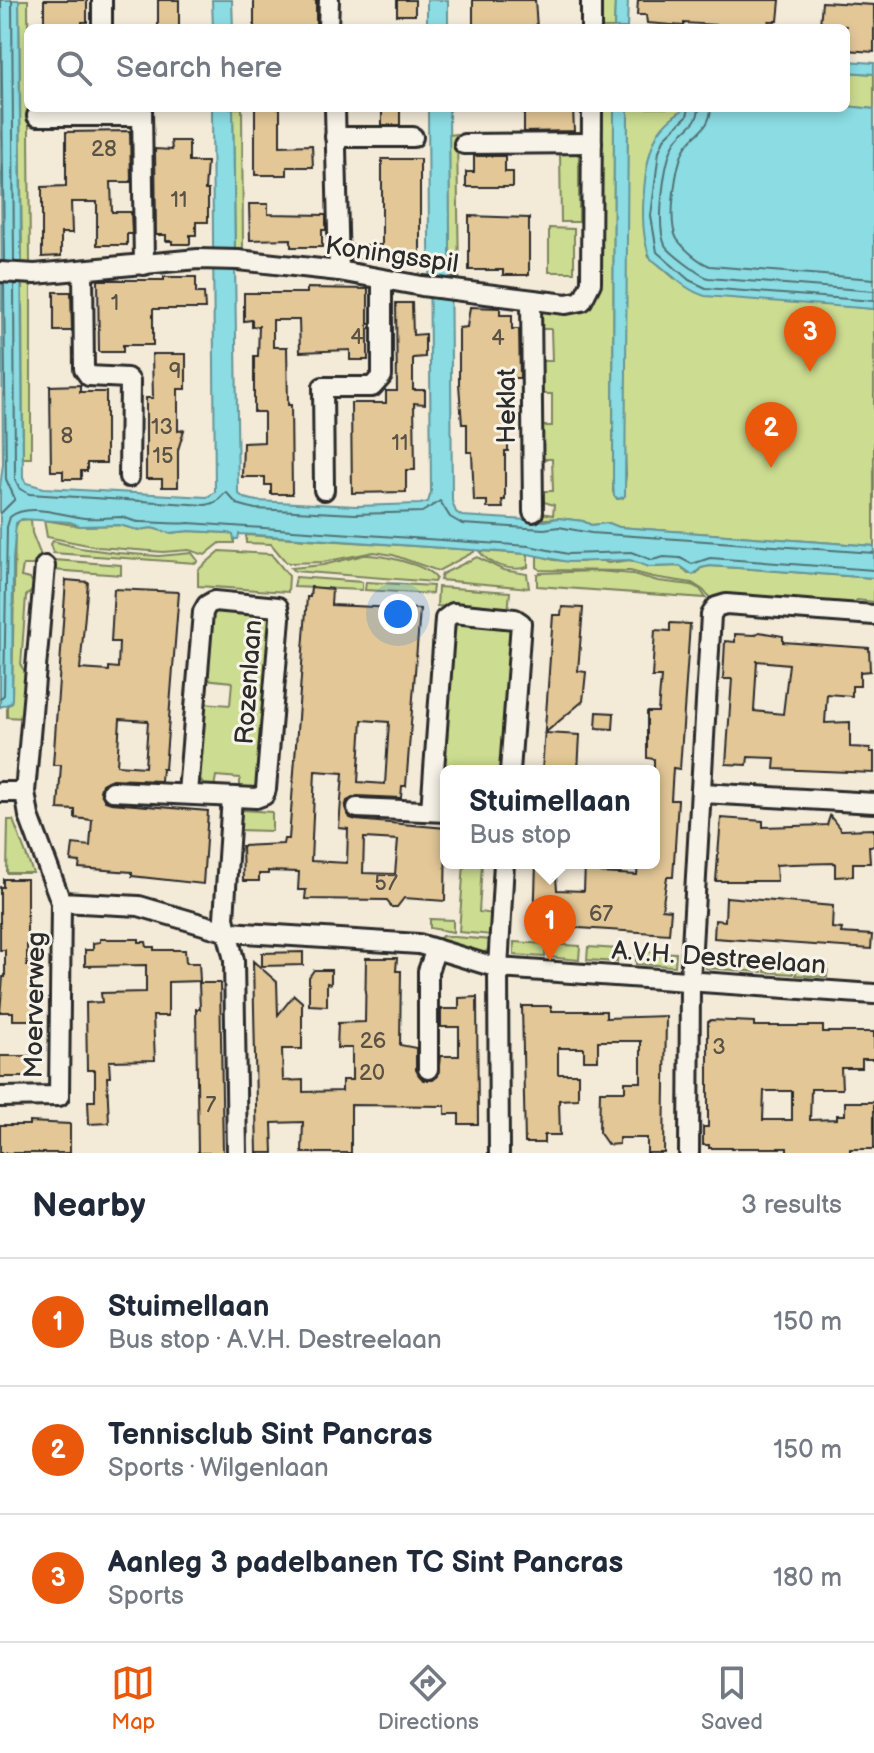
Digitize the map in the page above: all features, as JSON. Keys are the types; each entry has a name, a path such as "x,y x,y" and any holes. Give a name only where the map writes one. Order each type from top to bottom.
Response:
{"street":[{"path":"102,0 102,24"},
{"path":"328,24 329,0"},
{"path":"591,0 591,24"},
{"path":"37,116 142,112 144,265"},
{"path":"335,112 339,271"},
{"name":"Koningsspil","path":"0,272 83,270 206,259 238,260 339,271 422,286 531,300 566,304 582,301 591,283 592,112"},
{"path":"335,137 413,137"},
{"path":"464,144 592,143"},
{"path":"83,270 84,369 89,376 127,378 130,381 129,477"},
{"path":"324,490 323,387 372,387 382,376 382,279"},
{"name":"Heklat","path":"531,300 533,512"},
{"path":"45,566 25,792 29,816 61,902"},
{"name":"Rozenlaan","path":"214,601 278,607 280,618 264,795 256,798 188,793 203,612 214,601"},
{"path":"689,1153 690,981 711,615 716,607 726,604 874,615"},
{"path":"357,808 438,811 445,619 453,613 515,619 521,623 510,765"},
{"path":"112,791 188,793"},
{"path":"0,792 25,792"},
{"path":"703,793 874,803"},
{"path":"232,797 224,918 234,960 237,1153"},
{"path":"499,1153 498,968 504,869"},
{"name":"A.V.H. Destreelaan","path":"61,902 139,906 228,932 419,944 498,968 874,994"},
{"name":"Moerverweg","path":"0,1097 59,1096 61,902"},
{"path":"428,1069 428,971 436,949"}],"green space":[{"path":"19,0 28,0 28,24 24,24 24,112 29,112 30,263 22,262"},
{"path":"597,0 615,0 614,24 597,24"},
{"path":"850,72 874,74 874,109 850,106"},
{"path":"233,112 242,112 243,250 235,249"},
{"path":"598,112 614,112 613,492 617,499 623,498 626,475 628,112 680,112 667,123 655,143 648,255 674,278 809,303 874,309 874,546 619,527 609,523 591,525 558,518 536,520 536,512 553,515 554,505 544,502 540,491 553,491 552,459 539,459 539,426 552,426 552,394 538,394 539,361 552,361 551,329 539,329 537,313 544,307 581,308"},
{"path":"457,134 459,278 450,276 449,135"},
{"path":"560,151 574,151 579,156 579,222 561,222"},
{"path":"549,228 574,229 574,272 549,272"},
{"path":"22,282 31,282 31,458 23,458"},
{"path":"31,519 32,533 41,556 36,565 23,565 21,577 34,583 33,590 26,596 21,666 27,674 23,718 7,717 7,706 12,697 15,528 19,520"},
{"path":"44,520 80,526 152,528 170,533 228,533 234,535 234,543 220,543 205,555 189,550 163,552 98,547 47,537"},
{"path":"246,535 474,552 438,571 393,555 374,552 323,562 290,563 271,544 246,543"},
{"path":"53,541 118,553 159,556 192,553 198,561 53,553 50,544"},
{"path":"220,551 271,554 289,576 288,592 198,586 198,570"},
{"path":"479,551 528,554 528,567 515,569 501,566"},
{"path":"364,555 403,561 436,578 434,582 294,571 291,568 323,565"},
{"path":"537,555 554,560 581,562 597,559 608,563 630,560 649,567 680,566 688,574 710,566 874,578 874,602 857,600 849,608 709,597 692,583 630,571 540,570"},
{"path":"477,557 503,570 527,574 529,588 440,580 442,574"},
{"path":"54,560 121,565 121,575 53,570"},
{"path":"597,571 692,585 700,589 706,598 537,586 537,575 540,573"},
{"path":"296,577 362,582 362,590 294,587"},
{"path":"366,582 433,586 432,594 365,590"},
{"path":"438,587 510,592 508,612 437,606"},
{"path":"221,609 264,612 272,626 258,787 240,789 240,778 216,776 214,788 205,787 198,776 204,703 230,705 232,682 204,679 209,619 213,612"},
{"path":"458,621 508,626 512,634 504,765 443,765 451,627"},
{"path":"242,810 272,812 272,831 237,830"},
{"path":"8,820 13,820 33,873 7,873"},
{"path":"464,869 482,869 479,912 494,914 492,935 459,932"},
{"path":"430,919 453,920 453,932 430,928"},
{"path":"442,936 492,940 487,951 476,956 436,942"},
{"path":"514,942 546,944 545,957 514,955"},
{"path":"548,944 580,946 579,960 548,957"},
{"path":"588,947 618,949 617,962 587,960"},
{"path":"636,951 676,953 675,966 636,964"},
{"path":"707,956 763,960 762,972 706,968"},
{"path":"766,960 794,962 793,974 765,972"},
{"path":"797,963 828,965 827,977 796,975"}],"water":[{"path":"0,0 19,0 23,478 26,483 44,488 207,497 215,492 212,112 233,112 238,493 257,501 356,506 428,502 431,492 428,112 449,112 452,501 456,512 462,516 545,521 558,518 591,525 609,523 619,527 874,546 874,578 710,566 701,568 693,575 680,566 649,567 630,560 568,562 528,554 239,534 238,539 234,539 228,533 170,533 152,528 80,526 70,522 22,519 16,523 13,559 12,698 11,703 0,707 0,487 3,464"},
{"path":"212,0 232,0 233,24 213,24"},
{"path":"427,0 448,0 448,24 427,24"},
{"path":"615,0 628,0 627,24 614,24"},
{"path":"850,61 874,63 874,74 850,72"},
{"path":"850,106 874,109 874,309 705,296 682,284 651,259 644,231 646,178 658,133 680,112 850,112"},
{"path":"614,112 628,112 625,496 619,499 614,496"}],"building":[{"path":"44,0 87,0 87,22 44,24"},
{"path":"158,0 179,0 179,24 158,24"},
{"path":"254,0 316,0 316,24 254,24"},
{"path":"397,0 415,0 415,15 397,15"},
{"path":"473,0 535,0 537,24 473,24"},
{"path":"638,0 780,0 778,21 769,21 768,24 659,24 647,23 646,15 637,15"},
{"path":"822,2 874,5 874,52 850,50 850,24 820,24"},
{"path":"255,112 280,112 280,146 312,145 313,167 287,167 287,175 255,175"},
{"path":"382,112 400,112 400,125 382,125"},
{"path":"524,112 573,112 574,131 524,132"},
{"path":"130,131 131,182 111,182 112,212 131,212 132,234 127,234 127,245 97,245 97,202 71,202 72,233 61,233 61,256 42,257 42,187 66,186 66,132"},
{"path":"171,141 189,141 189,162 207,162 205,190 208,190 208,222 196,222 196,235 190,235 190,244 172,244 172,241 166,241 166,235 156,235 155,149 172,150"},
{"path":"474,156 505,156 505,172 513,172 513,187 466,187 466,172 474,172"},
{"path":"382,159 420,159 420,258 351,258 350,245 382,245"},
{"path":"249,204 268,204 268,214 326,215 322,247 291,247 291,239 250,240"},
{"path":"469,216 529,218 529,275 503,275 503,270 469,270"},
{"path":"164,277 196,277 196,293 204,293 205,309 153,309 153,345 123,345 123,352 99,352 98,280 164,280"},
{"path":"307,288 368,289 368,360 350,360 350,350 300,352 299,320 273,320 273,347 287,347 292,494 271,494 271,485 265,485 265,477 242,477 243,443 264,442 264,412 254,412 254,356 258,356 259,326 252,327 252,320 244,321 244,293 307,293"},
{"path":"54,292 71,292 72,331 54,331"},
{"path":"396,303 412,303 413,335 425,334 425,357 413,358 413,390 425,390 425,404 414,403 415,470 406,470 406,492 352,493 351,403 386,403 386,391 397,391"},
{"path":"470,307 500,308 500,315 512,315 512,329 519,329 520,378 512,378 512,400 508,400 503,508 487,508 487,501 474,501 472,452 467,452 467,424 462,424 459,384 459,328 467,327"},
{"path":"152,354 186,354 186,389 178,389 178,431 184,430 178,450 178,487 162,487 162,479 146,479 146,398 153,398"},
{"path":"80,385 80,392 106,392 106,463 87,463 87,471 81,471 81,479 63,479 63,471 51,471 50,386"},
{"path":"66,580 88,582 80,669 109,671 109,667 118,668 119,642 111,642 114,589 179,592 165,769 162,769 161,781 112,779 102,784 100,791 105,801 111,803 208,811 203,884 132,876 132,872 79,868 80,862 71,861 73,844 90,846 92,820 75,818 75,810 58,809 61,765 53,765","holes":["120,719 148,721 145,767 117,765"]},
{"path":"311,587 332,589 331,605 420,609 406,786 402,786 401,798 357,796 347,801 345,808 350,818 356,820 440,827 440,869 445,869 445,901 404,898 397,907 391,907 387,900 305,899 306,890 298,890 299,872 268,871 268,874 259,874 259,881 243,881 242,846 283,844 284,839 289,839 307,597 310,597","holes":["362,720 389,722 385,784 358,782","315,771 343,773 339,828 348,829 347,863 311,861","364,838 398,840 395,874 363,873"]},
{"path":"562,607 583,608 578,671 586,672 583,701 545,733 580,735 578,765 542,765 553,615 561,615"},
{"path":"670,623 690,624 680,769 673,768 671,800 678,800 673,877 667,877 662,909 671,910 669,934 534,925 536,869 555,869 557,890 584,891 585,869 637,875 638,869 660,869 660,765 654,765 654,759 647,758 647,712 658,712 661,677 652,677 655,630 670,631"},
{"path":"759,632 783,636 783,642 869,648 870,671 860,672 860,686 852,686 852,696 827,694 825,723 850,722 850,747 870,748 870,752 874,752 874,773 774,769 775,758 748,757 747,765 726,764 732,679 723,679 725,641 735,642 735,634 755,635","holes":["757,661 789,664 783,714 754,711"]},
{"path":"597,712 614,713 613,729 596,728"},
{"path":"830,816 841,830 874,829 874,846 869,846 870,863 853,863 853,876 835,877 835,863 792,864 776,865 777,881 716,881 721,818 763,821 763,827 827,825"},
{"path":"3,879 27,879 27,966 35,966 35,1020 13,1020 13,1012 0,1012 5,977 5,950 0,950 0,887 3,887"},
{"path":"726,897 833,906 832,928 842,929 841,933 872,935 871,949 714,938 715,920 725,921"},
{"path":"100,939 139,939 139,942 146,942 147,947 154,947 154,950 185,950 186,963 199,963 200,981 168,982 168,1016 153,1016 155,1060 109,1061 109,1123 89,1124 88,1101 95,1101 95,1070 87,1070 86,1003 102,1002 101,993 146,992 146,965 85,966 85,950 93,950 93,943 100,942"},
{"path":"303,952 303,965 262,966 262,953"},
{"path":"366,958 397,958 396,971 401,971 400,1045 416,1048 416,1070 423,1080 433,1080 438,1076 440,1056 459,1056 459,1027 441,1027 441,1009 459,1009 459,998 477,997 478,1124 459,1124 459,1114 445,1114 445,1106 351,1105 351,1153 302,1153 303,1122 272,1123 273,1153 257,1153 253,961 277,982 278,1015 294,995 302,1002 302,1049 282,1049 283,1081 303,1080 303,1092 342,1091 342,1080 352,1080 352,1048 337,1048 338,1023 365,1022"},
{"path":"314,970 331,970 331,984 327,983 327,1006 309,1005 309,977"},
{"path":"199,983 220,983 223,1153 198,1153 196,1009 200,1009"},
{"path":"522,1006 551,1006 551,1011 606,1011 606,1018 666,1016 664,1153 647,1153 647,1138 619,1138 619,1144 608,1145 599,1132 600,1091 625,1091 625,1082 641,1082 641,1041 598,1041 598,1060 584,1060 584,1048 558,1048 558,1074 578,1074 578,1099 559,1100 560,1135 544,1135 544,1143 525,1143"},
{"path":"708,1022 823,1026 823,1032 874,1032 874,1059 862,1059 862,1068 841,1068 842,1089 811,1089 810,1120 837,1119 837,1115 845,1115 845,1102 874,1102 874,1149 850,1149 850,1153 787,1153 787,1148 709,1148 709,1145 703,1145 703,1127 708,1127","holes":["764,1091 792,1091 792,1120 763,1120"]},
{"path":"0,1056 35,1056 35,1077 0,1077"},
{"path":"29,1122 70,1124 70,1153 0,1153 0,1125 29,1125"}],"place":[{"name":"Aanleg 3 padelbanen TC Sint Pancras","path":"810,372"},
{"name":"Tennisclub Sint Pancras","path":"771,468"},
{"name":"Stuimellaan","path":"550,961"}]}
